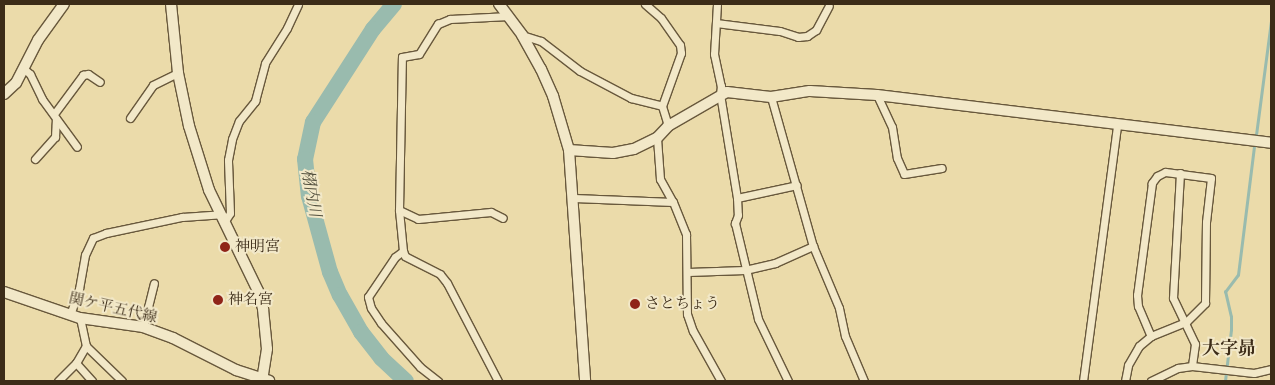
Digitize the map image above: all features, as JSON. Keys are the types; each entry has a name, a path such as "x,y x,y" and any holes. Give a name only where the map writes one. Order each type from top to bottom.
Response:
{"street":[{"path":"4,94 16,83 38,40 64,4"},
{"path":"171,4 178,73 189,126 209,190 258,291 263,309 267,349 264,380"},
{"path":"122,381 86,346 75,316 85,255 94,238 106,233 182,217 223,218 230,213 228,160 232,139 239,121 255,101 265,63 287,28 298,4"},
{"path":"499,4 522,35 553,96 569,150 574,198 584,381"},
{"path":"644,4 661,18 680,45 681,53 662,106 668,126"},
{"path":"717,4 714,54 721,86 720,94 737,198 738,215 735,223 758,319 788,381"},
{"path":"716,22 780,31 798,37 807,36 816,30 829,6"},
{"path":"498,381 447,283 440,274 405,256 403,251 399,210 402,57 419,54 438,24 482,16 509,16"},
{"path":"522,35 541,41 580,71 631,98 662,106"},
{"path":"24,69 30,74 42,100 77,147"},
{"path":"130,118 153,85 178,73"},
{"path":"35,158 55,137 55,117 83,75 88,74 100,82"},
{"path":"569,150 613,153 634,149 657,138 668,126 720,94 727,92 771,96 810,91 877,95 1271,144"},
{"path":"877,95 892,127 897,158 904,174 942,168"},
{"path":"771,96 797,185 812,246 839,308 845,336 864,381"},
{"path":"1083,381 1117,125"},
{"path":"657,138 660,179 673,202 686,234 688,272 687,314 693,331 721,381"},
{"path":"1125,381 1132,356 1151,336 1186,322 1206,304 1206,222 1211,178 1165,172 1157,176 1152,183 1137,295 1138,306 1151,336"},
{"path":"1180,173 1173,298 1195,344 1192,366"},
{"path":"737,198 797,185"},
{"path":"574,198 673,202"},
{"path":"399,210 418,219 491,212 503,218"},
{"path":"688,272 745,270 775,263 812,246"},
{"path":"403,251 395,257 368,297 371,308 386,330 420,367 438,381"},
{"path":"143,327 154,283"},
{"name":"関ケ平五代線","path":"4,292 75,316 143,327 173,338 236,370 264,380"},
{"path":"58,381 76,363 86,346"},
{"path":"76,363 92,381"},
{"path":"1151,381 1178,368 1192,366 1254,373 1271,369"}],"waterway":[{"name":"栩内川","path":"394,4 373,29 313,122 305,159 309,196 330,272 340,295 361,332 381,358 406,381"},
{"path":"1256,135 1271,21"},
{"path":"1225,381 1231,330 1231,317 1225,292 1238,275 1254,146"}],"place":[{"name":"神明宮","path":"225,247"},
{"name":"神名宮","path":"218,300"},
{"name":"さとちょう","path":"635,304"}],"district":[{"name":"大字昴","path":"1229,349"}]}
